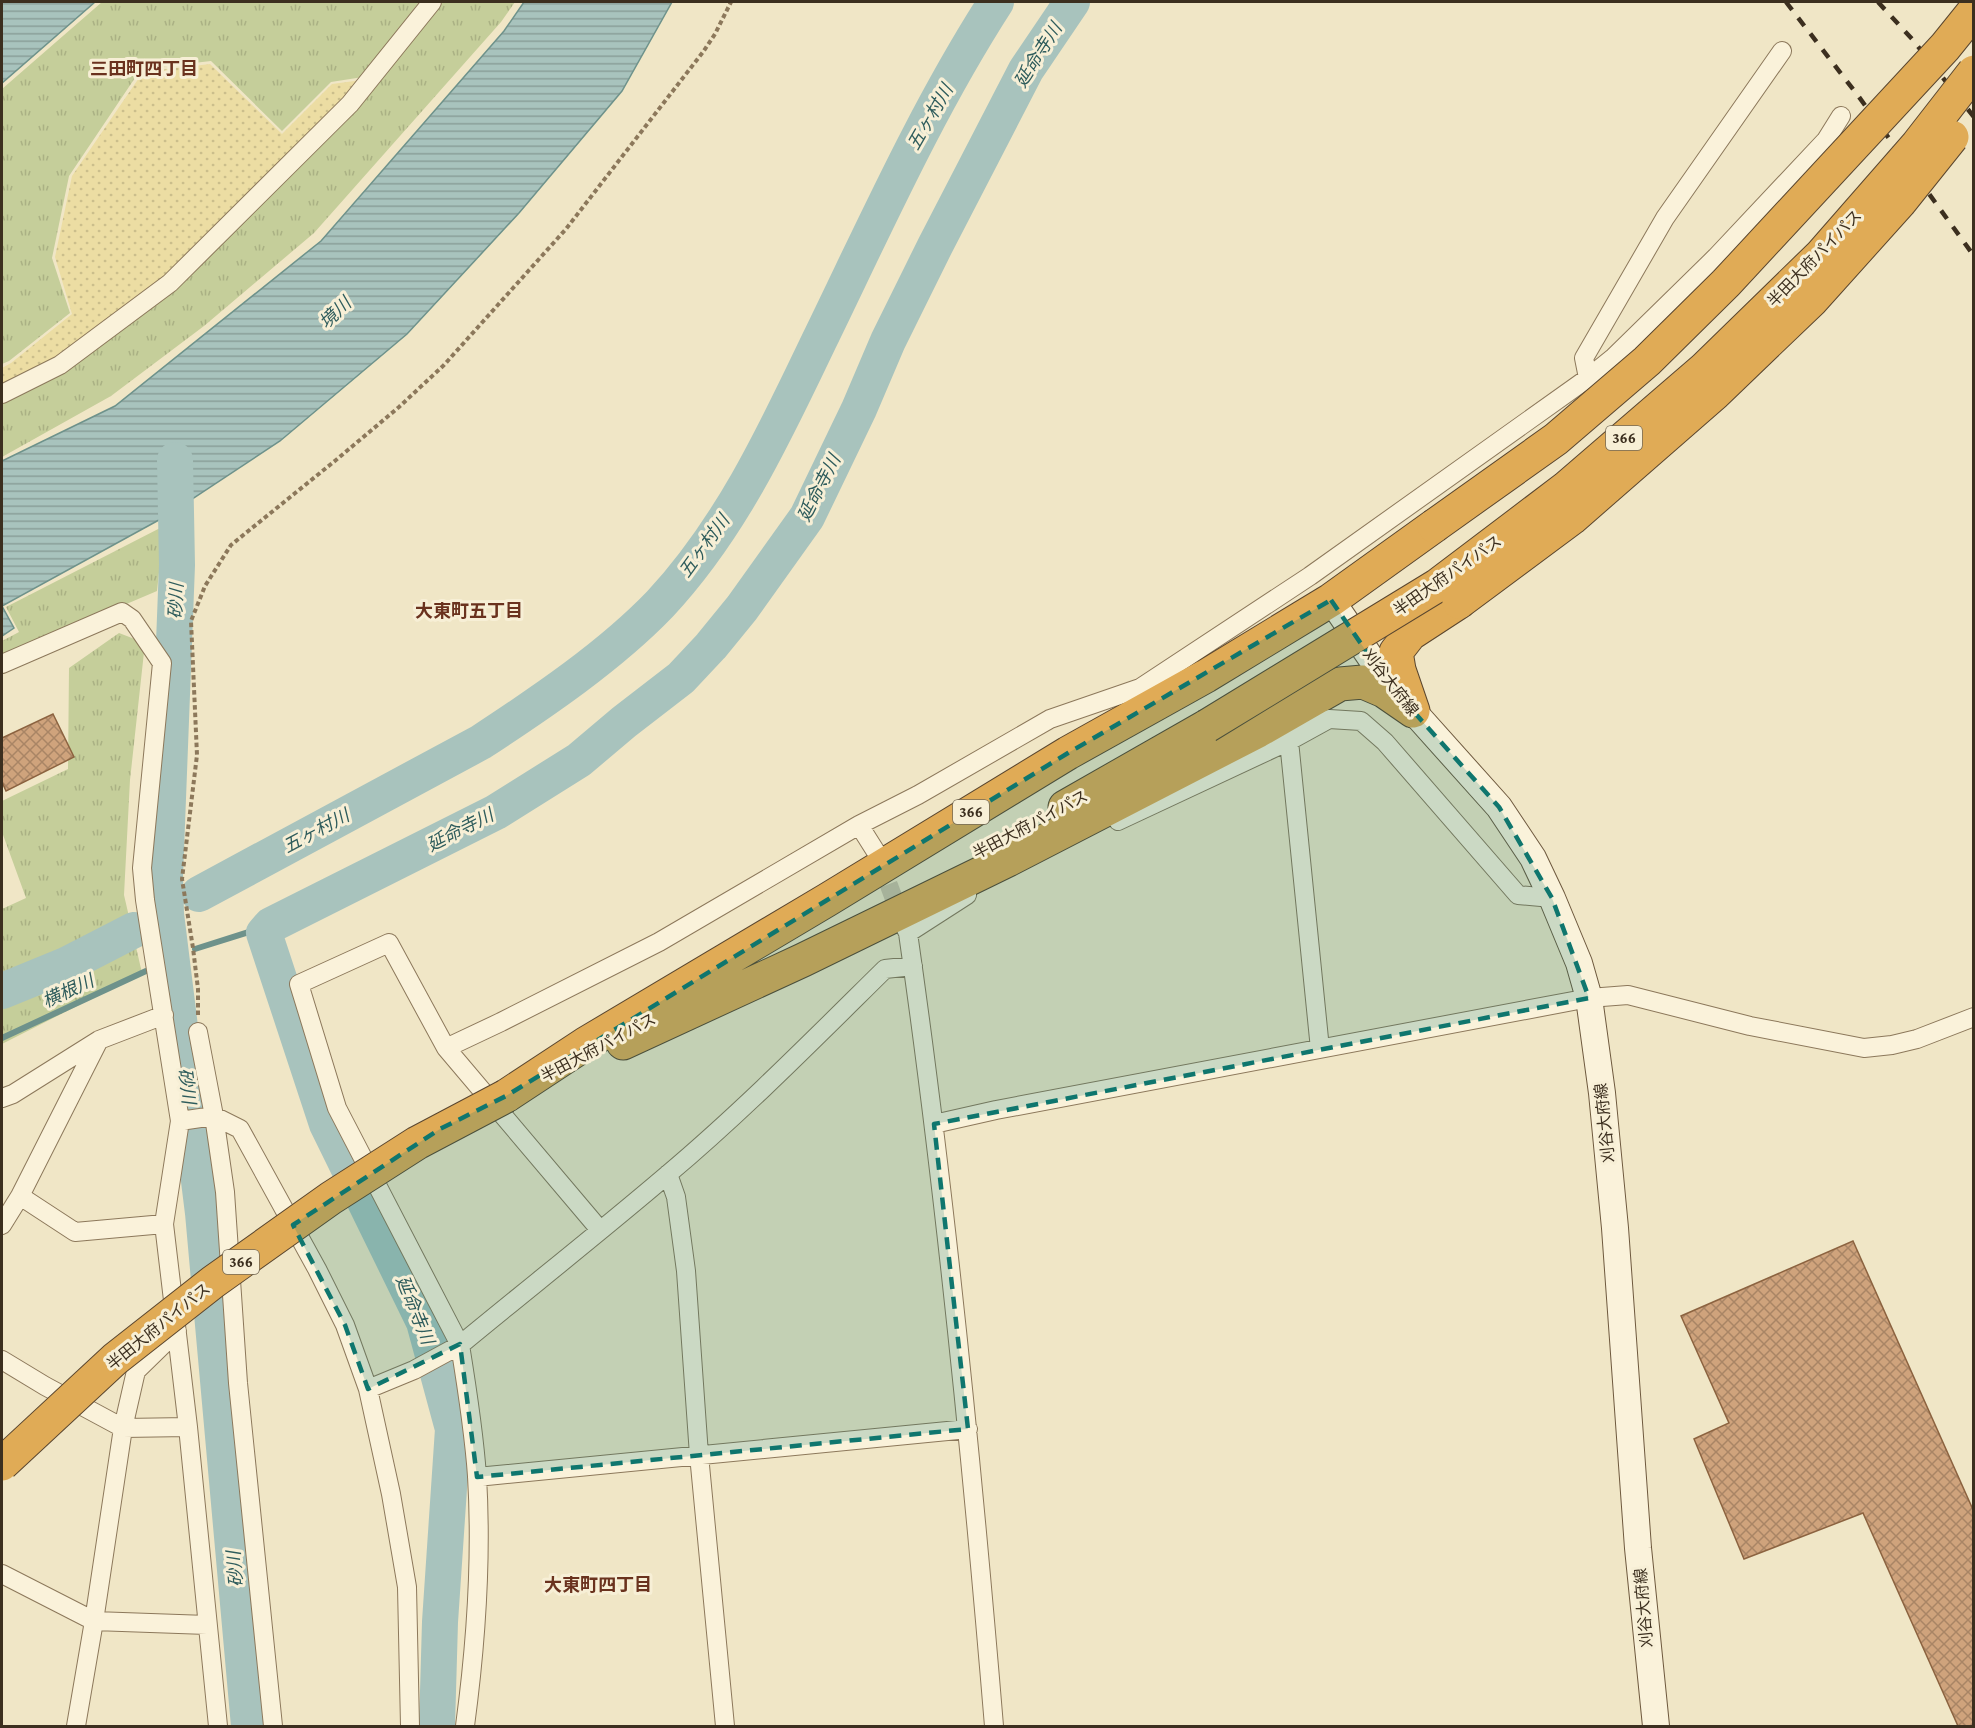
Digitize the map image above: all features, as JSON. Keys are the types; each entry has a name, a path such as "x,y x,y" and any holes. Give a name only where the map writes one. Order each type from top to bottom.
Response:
{"highway":[{"name":"366","path":"506,1096 585,1044 1068,753 1206,676 1331,600 1556,439 1647,361 1726,283 1946,47 1974,11"},
{"name":"半田大府パイパス","path":"2,1464 115,1359 213,1282 332,1198 417,1143 853,914 1046,817 1207,726 1438,585 1566,488 1704,369 1821,255 1918,144 1974,72"},
{"name":"366","path":"1413,711 1398,670 1396,652 1410,634 1459,602 1572,518 1714,394 1812,300 1943,150 1974,106"},
{"name":"366","path":"506,1096 803,960 1008,860 1258,731 1340,684 1363,682 1384,691 1413,711"}],"main road":[{"name":"刈谷大府線","path":"1331,600 1388,683 1500,807 1533,858 1579,963 1589,998 1602,1093 1638,1548 1656,1726"}],"street":[{"path":"2,394 60,365 170,283 350,104 432,2"},
{"path":"1588,378 1584,358 1665,218 1782,51"},
{"path":"446,1048 659,942 859,825 918,795 1050,719 1140,688 1310,576 1588,378 1614,357 1716,257 1826,140 1841,116"},
{"path":"2,664 122,612 132,619 162,663 142,868 145,900 181,1122 164,1224 188,1427 218,1726"},
{"path":"994,1726 968,1429 934,1124 906,929 988,882 1290,741 1329,719 1361,721 1385,742 1518,895 1552,898"},
{"path":"1290,741 1320,1049"},
{"path":"859,825 876,852"},
{"path":"465,1726 475,1635 478,1555 477,1477 471,1418 459,1345 337,1108 299,984 389,943 446,1048 600,1230"},
{"path":"368,1389 414,1370 459,1345 668,1174 747,1104 885,969 913,966"},
{"path":"934,1124 1589,998 1628,995 1750,1026 1864,1048 1893,1046 1974,1017"},
{"path":"2,1098 13,1095 99,1040 164,1015"},
{"path":"198,1032 225,1192 238,1383 273,1726"},
{"path":"2,1225 20,1196 99,1040"},
{"path":"181,1122 213,1116 240,1129 345,1325 368,1389 391,1494 407,1587 410,1726"},
{"path":"668,1174 676,1197 686,1271 699,1455 725,1726"},
{"path":"20,1196 75,1232 164,1224"},
{"path":"76,1726 123,1428 136,1371 177,1331"},
{"path":"2,1360 123,1428 188,1427"},
{"path":"477,1477 968,1429"},
{"path":"2,1574 94,1621 207,1625"}],"path":[{"path":"198,1032 198,988 182,879 197,755 191,621 205,586 231,545 407,400 444,365 567,229 703,52 731,2"}],"highlighted area":[{"path":"1331,600 1388,683 1499,807 1552,898 1589,998 934,1124 968,1429 477,1477 460,1344 368,1389 345,1325 293,1225 440,1129 506,1096 1068,753"}],"green space":[{"path":"102,2 419,2 363,77 331,82 282,131 211,61 141,69 69,176 52,258 70,313 2,364 2,89"},
{"path":"443,2 515,2 501,22 314,233 204,326 111,396 2,457 2,402 356,110"},
{"path":"164,526 157,591 2,657 2,641 19,632 6,607"},
{"path":"119,633 145,643 130,780 124,895 142,973 2,1044 2,909 26,898 2,832 2,801 68,769 69,668"}],"sand":[{"path":"210,64 282,134 332,84 362,80 167,280 57,362 2,389 2,368 72,314 55,257 72,176 143,72"}],"water":[{"path":"2,2 95,2 2,83"},
{"name":"境川","path":"524,2 672,2 622,91 519,213 407,334 280,441 168,515 2,606 2,461 115,406 321,241 504,31"},
{"path":"2,606 14,628 2,636"}],"building":[{"path":"53,714 74,757 6,791 2,782 2,738"},
{"path":"1853,1241 1974,1512 1974,1726 1958,1726 1863,1513 1744,1559 1694,1439 1729,1423 1681,1316"}],"waterway":[{"name":"五ヶ村川","path":"199,894 481,742 597,660 620,642 660,604 709,544 750,479 924,126 996,2"},
{"name":"延命寺川","path":"437,1726 440,1622 453,1429 424,1322 327,1124 264,933 271,925 496,812 579,760 681,678 711,646 742,608 807,517 859,409 888,341 935,246 1026,70 1072,2"},
{"name":"砂川","path":"175,460 177,565 165,876 166,914 203,1213 249,1726"},
{"name":"横根川","path":"195,949 271,925"},
{"name":"五ヶ村川","path":"2,991 66,965 134,930"},
{"name":"横根川","path":"2,1038 146,971"}],"tunnel":[{"path":"879,859 902,920"}],"railway":[{"path":"1786,2 1859,97 1974,256"},
{"path":"1878,2 1912,39 1974,117"}],"district":[{"name":"三田町四丁目","path":"144,69"},
{"name":"大東町五丁目","path":"469,611"},
{"name":"大東町四丁目","path":"598,1585"}]}
